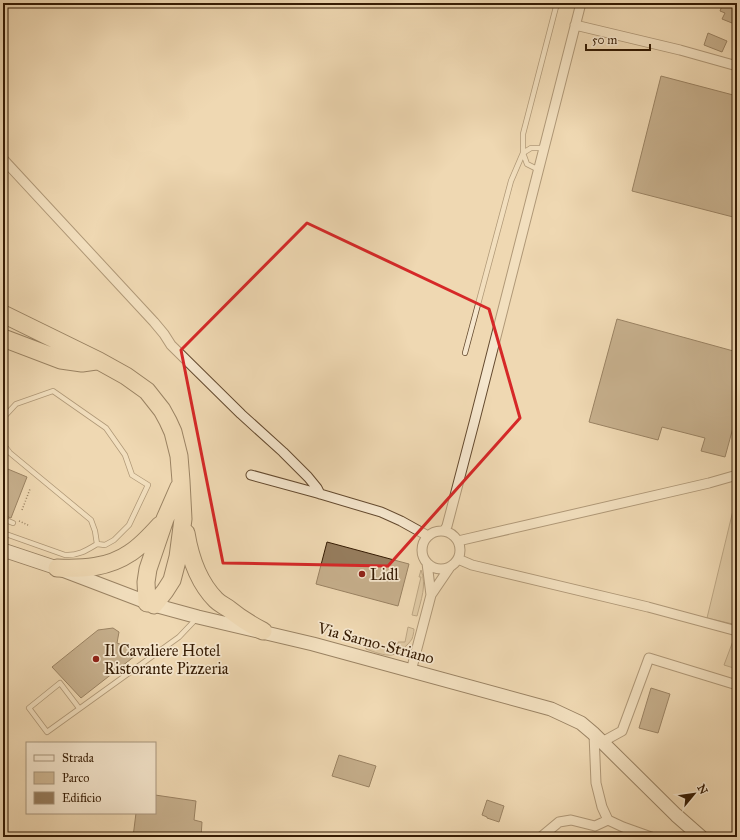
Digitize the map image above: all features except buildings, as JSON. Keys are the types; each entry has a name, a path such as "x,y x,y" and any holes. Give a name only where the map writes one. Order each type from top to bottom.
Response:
{"highway":[{"path":"3,314 99,361 126,376 147,391 162,410 168,421 176,443 182,482 183,519 189,552 196,570 217,600 246,622 263,632"},
{"path":"3,338 61,360 82,363 99,361"},
{"path":"150,604 146,582 148,569 165,519 182,482"},
{"path":"58,568 77,569 99,567 115,561 129,554 142,544 165,519"},
{"path":"150,604 165,591 172,580 178,557 183,519"}],"main road":[{"name":"Via Sarno-Striano","path":"3,550 58,568 150,604 313,644 551,709 582,723 676,815 701,837"}],"street":[{"path":"444,531 447,526 474,423 581,3"},
{"path":"575,25 680,50 737,66"},
{"path":"3,159 154,322 171,345 241,414 283,452 308,477 320,494"},
{"path":"458,541 709,483 737,475"},
{"path":"251,476 320,494 391,516 428,536"},
{"path":"411,670 431,595 450,567 458,559 460,553 458,541 455,536 450,533 438,531 428,536 422,546 424,558 432,567 444,569 450,567"},
{"path":"458,559 472,566 648,607 737,631"},
{"path":"427,562 431,595"},
{"path":"651,837 608,820 602,806 596,783 598,738 622,730 648,658 737,685"},
{"path":"541,837 559,822 572,820 595,826 608,820"}],"lane":[{"path":"465,353 511,181 522,153 523,134 557,3"},
{"path":"522,153 531,148 544,148"},
{"path":"522,153 527,164 539,170"},
{"path":"3,418 16,404 53,391 106,428 125,454 132,475 148,485 129,525 114,540 105,545 97,544 72,556 65,555 3,533"},
{"path":"3,444 10,453 91,520 95,530 97,544"},
{"path":"3,519 12,523"},
{"path":"79,708 60,683 29,708 47,732 179,637 198,617"}],"path":[{"path":"22,510 30,489"},
{"path":"19,521 30,526"}],"highlighted area":[{"path":"307,223 489,309 520,418 388,566 223,563 181,350"}],"green space":[{"path":"737,494 737,625 707,618"},
{"path":"421,570 423,576 423,587 422,598 417,616 412,615 421,577 419,577"},
{"path":"408,627 414,629 412,639 398,652 392,655 382,654 366,649 364,645 347,637 396,649 398,642 405,642"},
{"path":"733,641 737,642 737,669 724,665"}],"place":[{"name":"Lidl","path":"362,574"},
{"name":"Il Cavaliere Hotel Ristorante Pizzeria","path":"96,659"}]}
